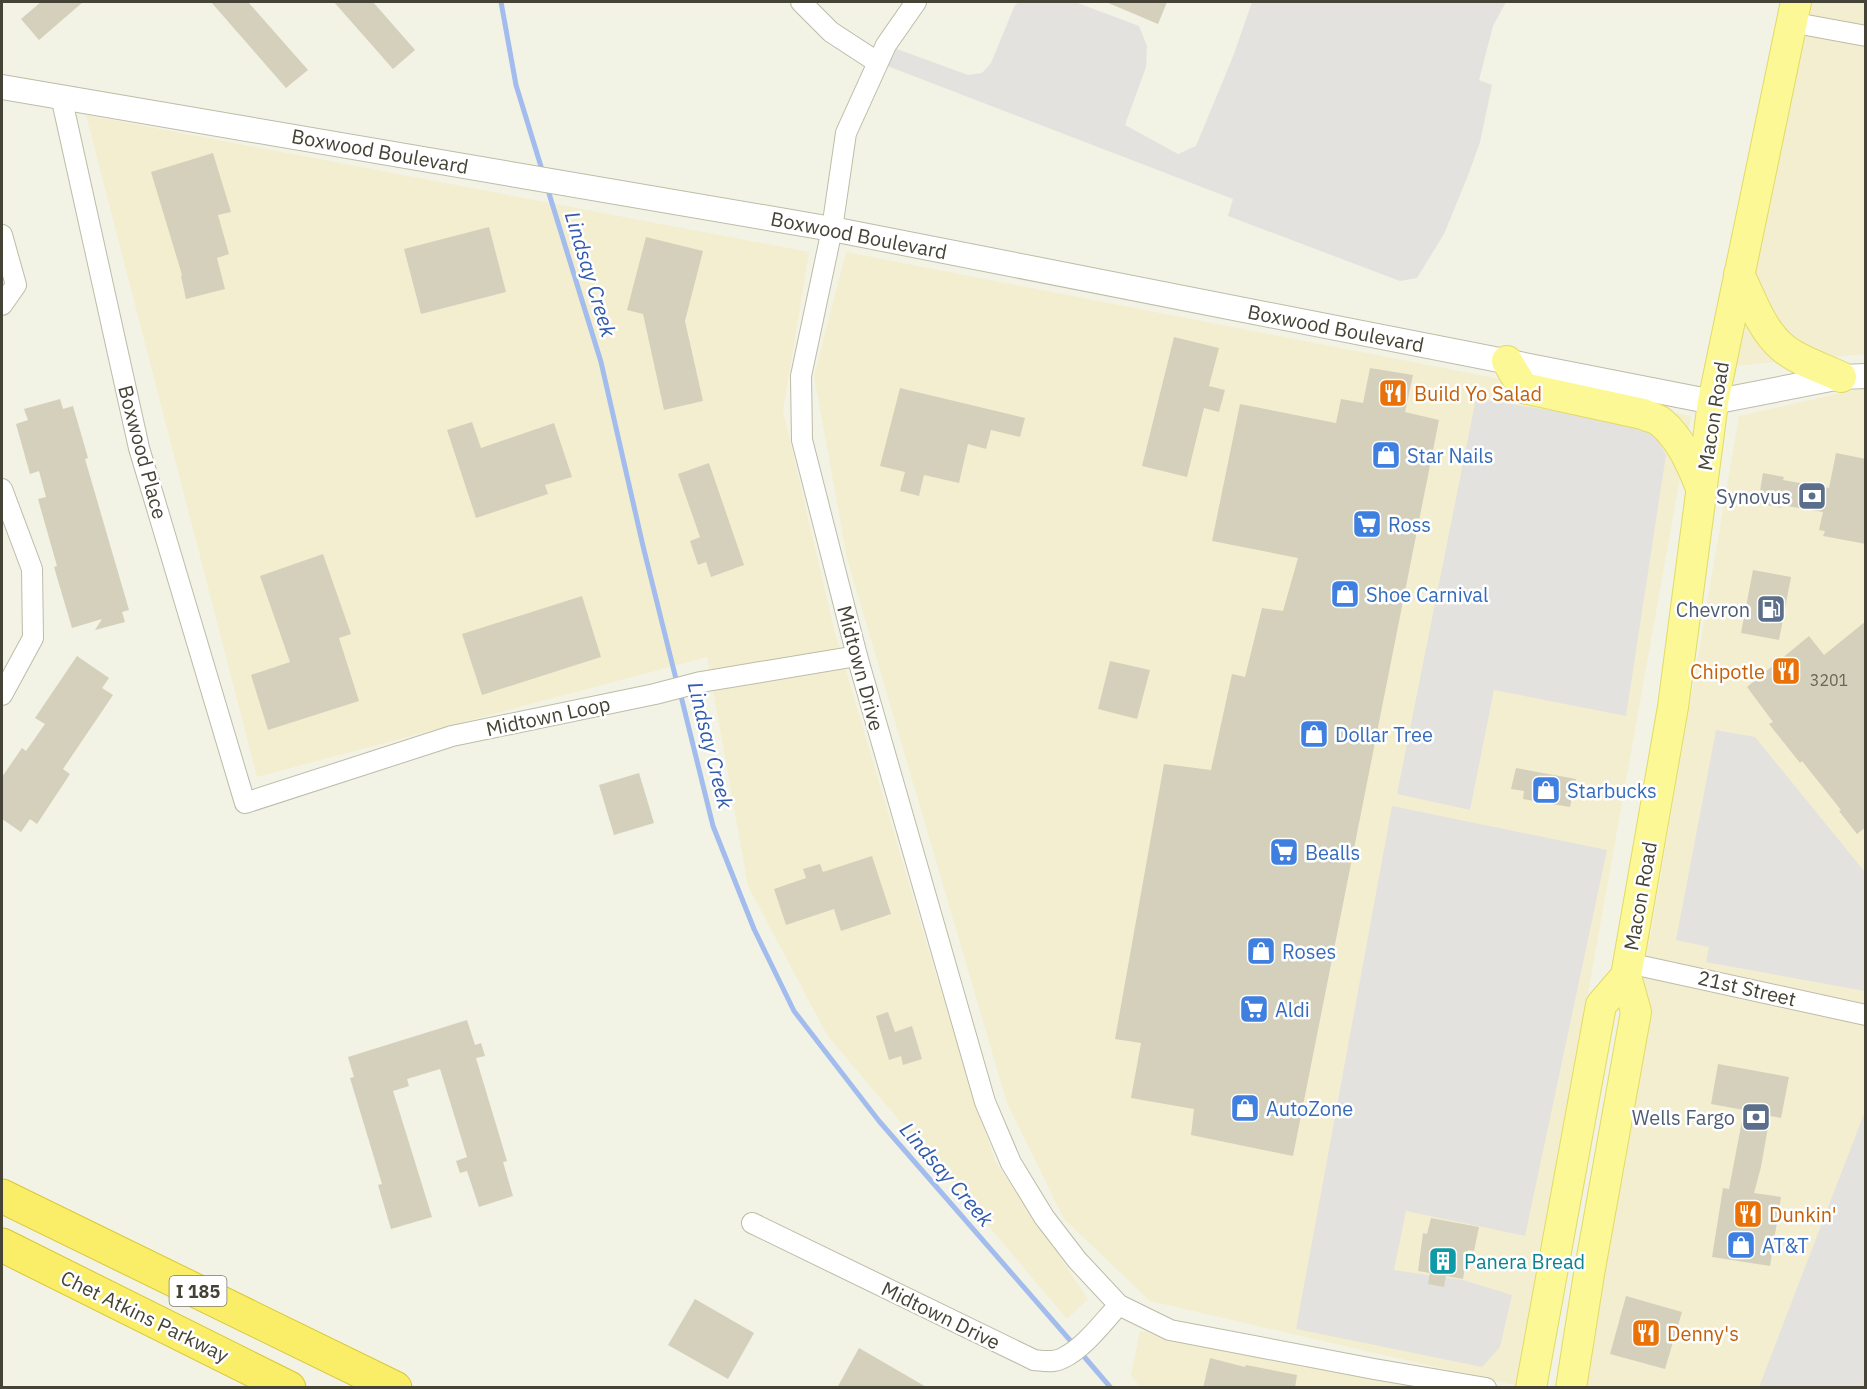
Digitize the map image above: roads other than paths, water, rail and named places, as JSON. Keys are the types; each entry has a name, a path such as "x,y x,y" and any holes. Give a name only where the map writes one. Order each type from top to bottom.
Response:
{"highway":[{"name":"I 185","path":"2,1196 395,1388"},
{"name":"Chet Atkins Parkway","path":"2,1245 289,1388"},
{"path":"326,1353 408,1388"},
{"path":"243,1365 281,1388"}],"main road":[{"name":"Macon Road","path":"1571,1388 1636,1012 1627,969 1673,706 1713,402 1793,12"},
{"path":"1739,274 1760,317 1783,349 1853,376"},
{"path":"1508,361 1523,388 1643,414 1659,421 1690,459 1702,489"},
{"name":"Macon Road","path":"1531,1388 1601,1005 1627,969"}],"street":[{"path":"801,2 831,32 877,62"},
{"name":"Midtown Drive","path":"916,2 885,45 846,133 832,229 801,376 802,440 857,656 985,1102 1011,1163 1044,1217 1077,1260 1119,1305 1170,1330 1486,1388"},
{"path":"1793,12 1866,36"},
{"name":"Boxwood Boulevard","path":"2,87 832,229 1713,402"},
{"name":"Boxwood Place","path":"61,96 139,448 245,803"},
{"path":"2,235 5,260 16,285 2,305"},
{"path":"1713,402 1853,376"},
{"path":"2,489 32,568 33,638 2,695"},
{"name":"Midtown Loop","path":"245,803 452,736 701,682 857,656"},
{"name":"21st Street","path":"1627,969 1866,1015"},
{"name":"Midtown Drive","path":"752,1223 1034,1360 1048,1362 1062,1359 1096,1330 1119,1305"}],"waterway":[{"name":"Lindsay Creek","path":"501,2 516,85 543,173"},
{"name":"Lindsay Creek","path":"547,187 601,362 677,683"},
{"name":"Lindsay Creek","path":"680,692 713,826 754,929 794,1011 879,1121 1075,1346"},
{"name":"Lindsay Creek","path":"1081,1353 1111,1388"}],"place":[{"name":"Build Yo Salad","path":"1393,393"},
{"name":"Star Nails","path":"1386,455"},
{"name":"Synovus","path":"1812,496"},
{"name":"Ross","path":"1367,524"},
{"name":"Shoe Carnival","path":"1345,594"},
{"name":"Chevron","path":"1771,609"},
{"name":"Chipotle","path":"1786,671"},
{"name":"Dollar Tree","path":"1314,734"},
{"name":"Starbucks","path":"1546,790"},
{"name":"Bealls","path":"1284,852"},
{"name":"Roses","path":"1261,951"},
{"name":"Aldi","path":"1254,1009"},
{"name":"AutoZone","path":"1245,1108"},
{"name":"Wells Fargo","path":"1756,1117"},
{"name":"Dunkin'","path":"1748,1214"},
{"name":"AT&T","path":"1741,1245"},
{"name":"Panera Bread","path":"1443,1261"},
{"name":"Denny's","path":"1646,1333"}]}
